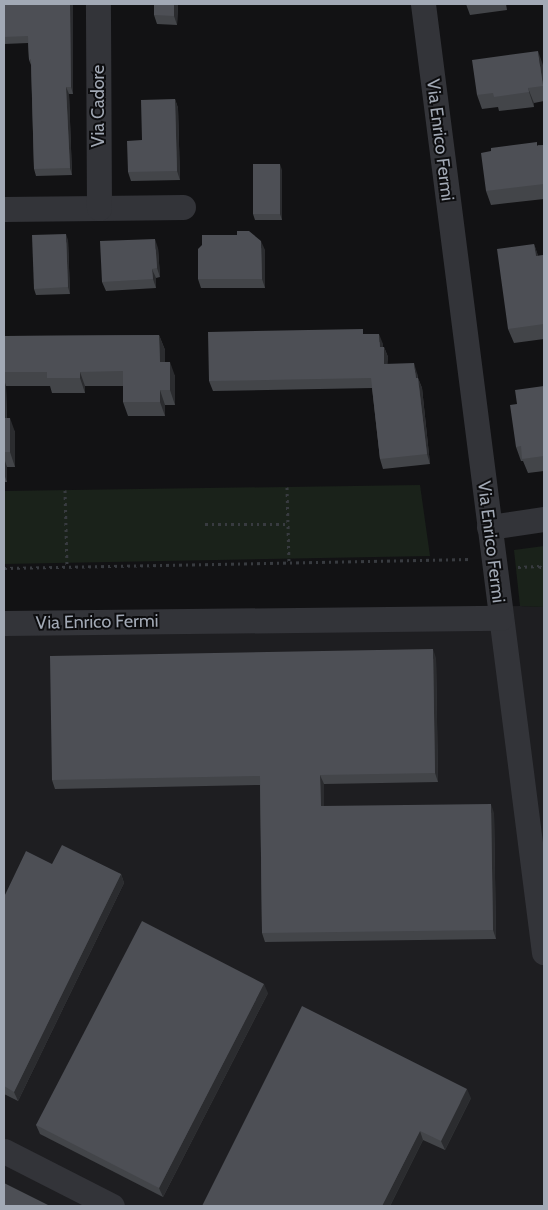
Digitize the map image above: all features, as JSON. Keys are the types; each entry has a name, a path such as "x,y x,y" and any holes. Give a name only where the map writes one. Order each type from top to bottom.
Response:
{"street":[{"name":"Via Cadore","path":"98,4 99,208"},
{"name":"Via Enrico Fermi","path":"4,623 501,618 423,4"},
{"path":"4,210 183,207"},
{"path":"490,527 544,519"},
{"path":"501,618 544,952"},
{"path":"4,1151 112,1206"}],"path":[{"path":"288,487 289,563"},
{"path":"65,490 67,567"},
{"path":"205,524 288,524"},
{"path":"4,568 494,559"}],"shaded area":[{"path":"420,485 430,556 4,564 4,491"},
{"path":"544,546 544,607 520,606 514,550"},
{"path":"520,606 544,607 544,1206 4,1206 4,622"}],"building":[{"path":"4,4 70,4 71,87 66,87 70,168 34,169 31,59 29,60 28,36 4,37"},
{"path":"154,4 174,4 174,16 154,15"},
{"path":"538,51 543,86 528,88 529,92 494,97 493,93 477,95 472,60"},
{"path":"175,99 177,171 128,172 127,141 142,140 141,100"},
{"path":"537,142 537,146 544,145 544,184 486,191 481,153 491,151 491,148"},
{"path":"253,164 280,164 280,214 253,214"},
{"path":"237,231 249,231 261,241 262,279 198,279 198,249 202,245 202,235 237,235"},
{"path":"66,234 68,287 34,289 32,235"},
{"path":"155,239 157,268 152,269 153,279 102,282 100,241"},
{"path":"534,244 536,256 544,255 544,324 508,329 497,249"},
{"path":"363,329 363,334 379,334 380,347 384,347 384,364 414,363 416,378 418,378 427,454 380,459 371,378 209,381 208,332"},
{"path":"159,335 160,362 170,362 170,390 160,390 160,402 123,402 123,371 80,372 80,378 47,378 47,372 4,372 4,336"},
{"path":"544,386 544,456 522,459 521,446 516,447 510,405 517,404 515,390"},
{"path":"4,418 10,418 10,452 4,452"},
{"path":"433,649 435,773 320,775 321,806 491,804 493,930 262,933 260,776 52,780 50,656"},
{"path":"62,845 121,874 14,1092 4,1086 4,897 26,851 52,864"},
{"path":"142,921 264,984 159,1188 36,1125"},
{"path":"302,1006 467,1089 441,1141 420,1131 382,1206 202,1206"},
{"path":"4,1183 50,1206 4,1206"}]}
